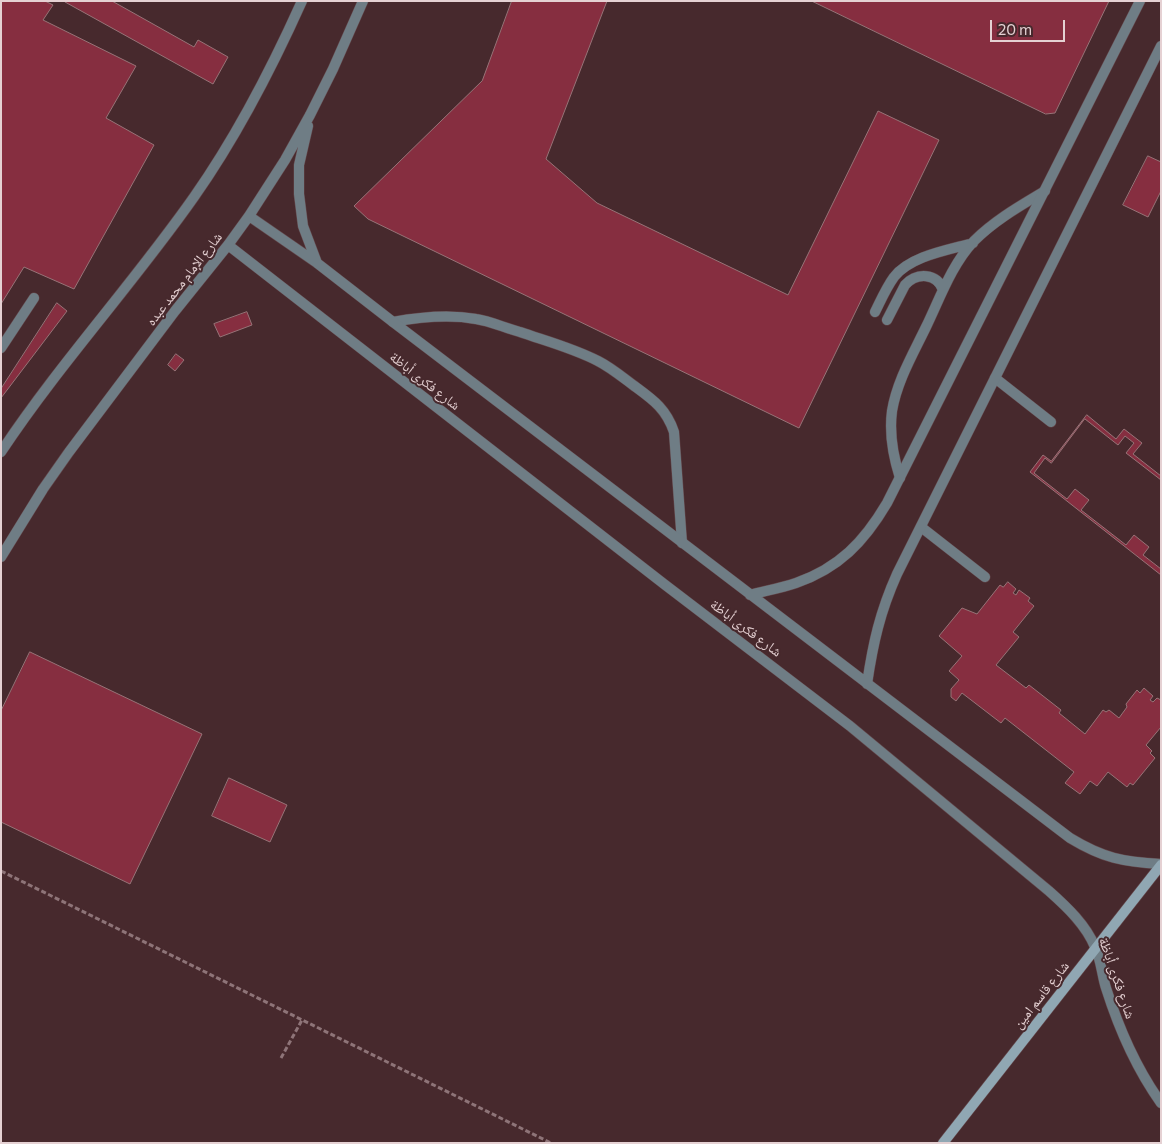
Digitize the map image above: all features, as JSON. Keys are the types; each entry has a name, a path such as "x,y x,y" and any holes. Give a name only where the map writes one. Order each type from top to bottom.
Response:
{"main road":[{"name":"شارع قاسم امين","path":"943,1143 1161,864"}],"street":[{"path":"1,452 31,408 195,196 238,129 263,84 302,1"},
{"name":"شارع الإمام محمد عبده","path":"1,557 43,489 69,452 249,216 285,160 310,114 333,69 363,1"},
{"path":"750,595 814,576 849,553 864,538 876,521 900,478 1140,1"},
{"path":"867,684 875,636 888,594 897,574 1161,46"},
{"path":"310,114 299,165 299,194 303,226 317,263"},
{"path":"900,478 895,465 891,437 891,423 895,400 902,377 956,265 973,243 1000,219 1045,191"},
{"name":"شارع فكرى أباظة","path":"249,216 317,263 1079,844 1114,859 1161,864"},
{"path":"875,312 895,276 909,264 925,257 973,243"},
{"name":"شارع فكرى أباظة","path":"228,245 656,578 850,726 1068,907 1096,948 1103,979 1125,1040 1161,1103"},
{"path":"887,320 905,285 914,278 920,276 932,278 944,290"},
{"path":"1,348 34,298"},
{"path":"392,322 437,316 477,319 587,355 612,369 650,397 667,416 674,432 682,543"},
{"path":"995,378 1051,422"},
{"path":"921,527 985,577"}],"path":[{"path":"1,871 552,1143"},
{"path":"281,1058 302,1020"}],"building":[{"path":"1,1 45,1 53,5 43,20 136,66 106,118 154,145 74,289 24,267 1,304"},
{"path":"65,1 112,1 194,47 198,40 228,57 213,84"},
{"path":"512,1 607,1 546,159 597,203 788,295 878,111 939,140 799,428 368,219 354,206 482,81"},
{"path":"812,1 1109,1 1055,113 1046,114"},
{"path":"1148,156 1161,162 1161,191 1148,217 1123,205"},
{"path":"57,303 67,311 1,398 1,389"},
{"path":"247,312 252,325 220,337 214,324"},
{"path":"176,354 184,360 175,371 168,365"},
{"path":"1087,415 1116,439 1124,429 1142,443 1133,454 1161,476 1161,575 1030,472 1043,455 1051,461"},
{"path":"1085,419 1118,445 1125,436 1134,443 1126,453 1161,480 1161,569 1143,555 1149,547 1134,535 1126,545 1081,510 1089,500 1075,489 1067,499 1034,473 1045,458 1051,463"},
{"path":"1008,582 1016,589 1013,593 1016,595 1019,590 1030,598 1028,601 1034,606 1013,632 1019,637 996,665 1026,688 1029,685 1061,710 1059,713 1085,734 1103,710 1106,712 1109,710 1119,718 1127,707 1126,704 1137,690 1140,693 1144,688 1153,696 1150,700 1153,702 1157,698 1161,700 1161,727 1146,745 1152,751 1150,753 1155,758 1133,785 1130,783 1127,787 1108,772 1097,786 1090,781 1080,794 1065,783 1074,772 1005,718 1001,723 962,693 956,701 951,697 951,689 959,680 949,671 962,656 939,636 962,608 977,614 1000,585 1003,587"},
{"path":"30,652 202,734 130,884 1,822 1,711"},
{"path":"229,778 287,805 270,842 212,816"}]}
